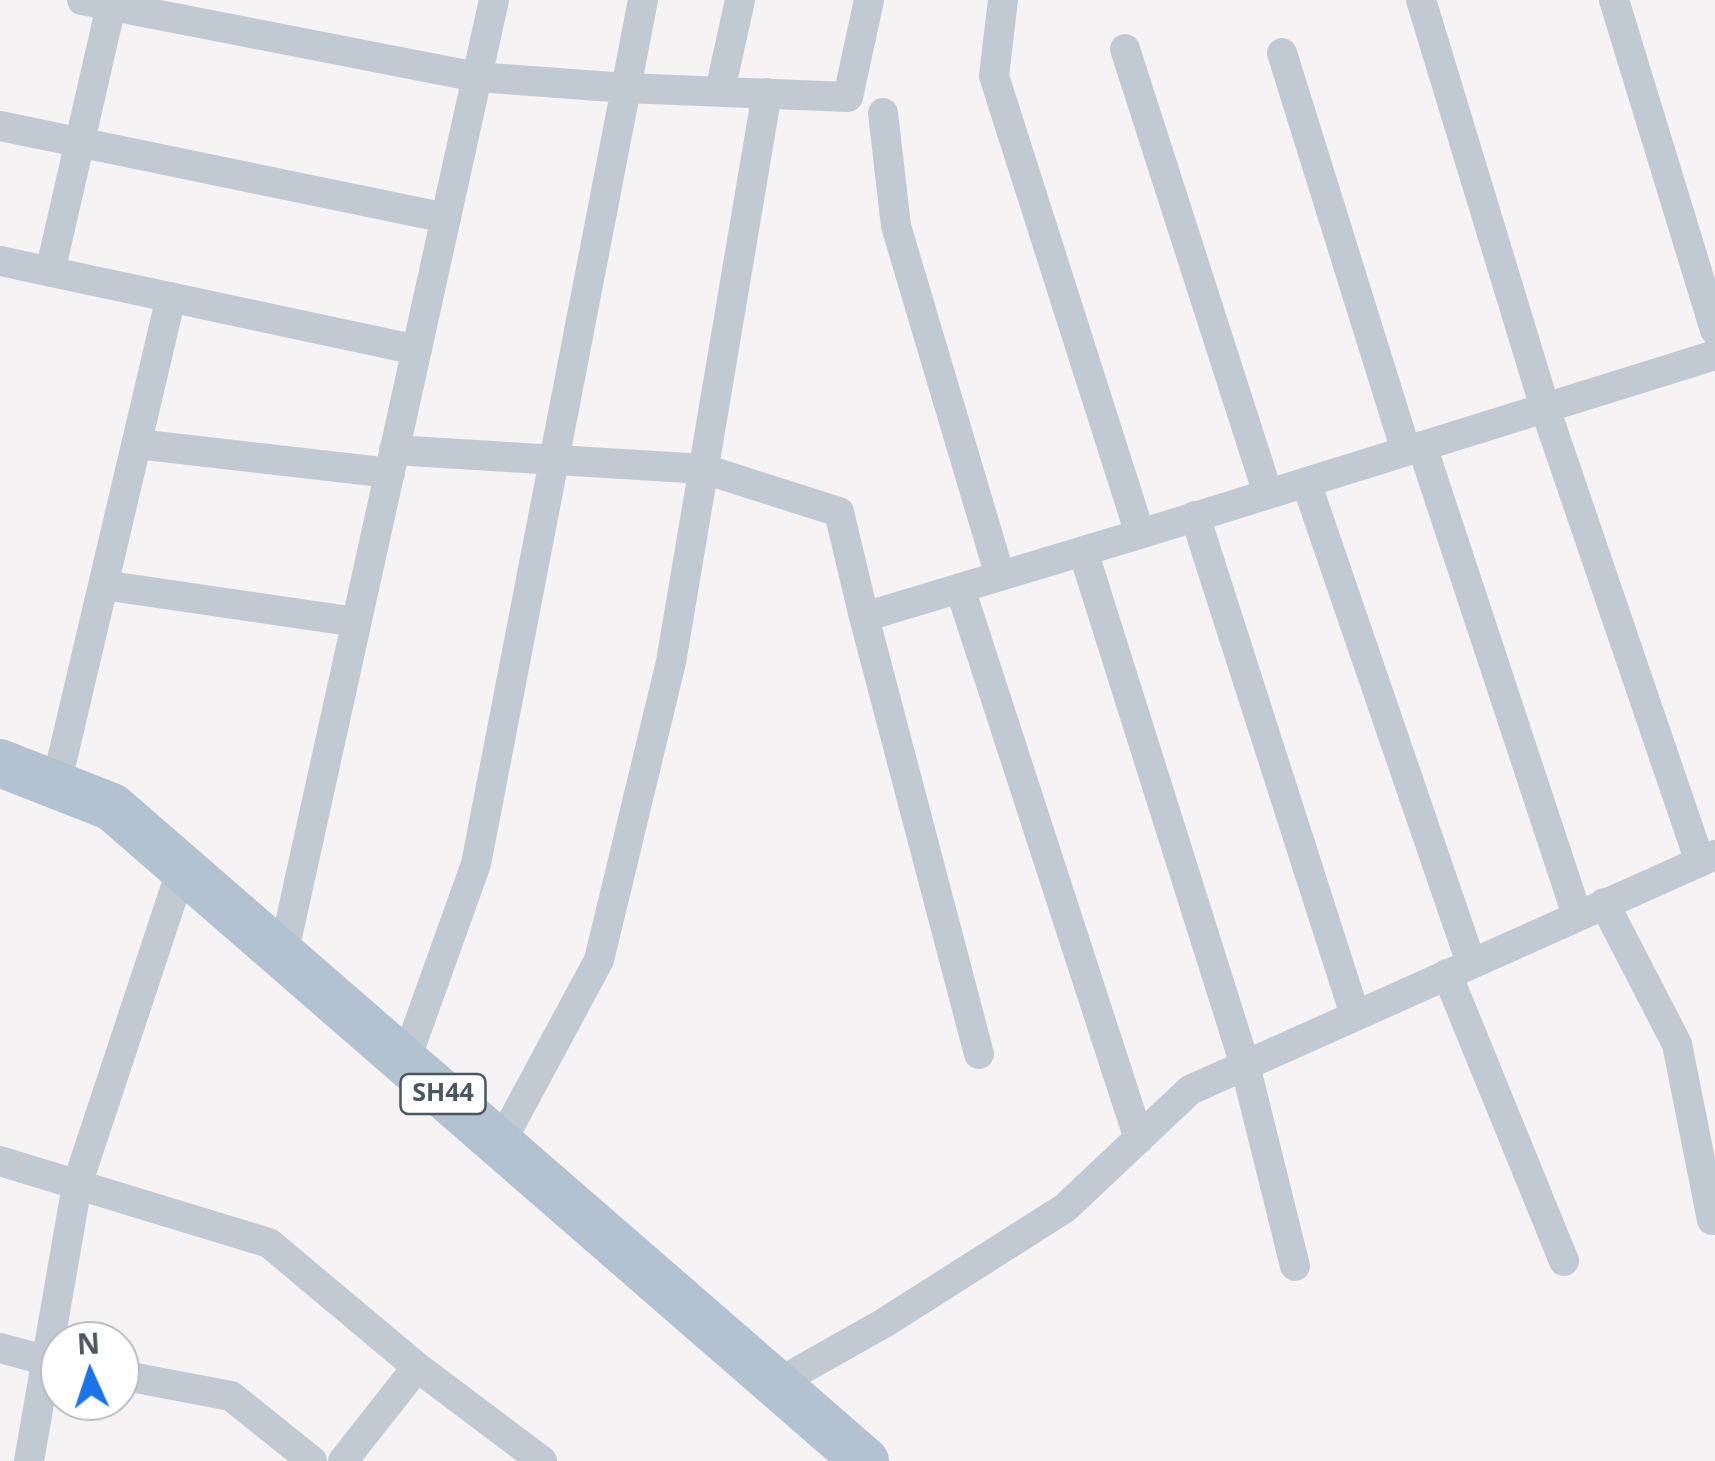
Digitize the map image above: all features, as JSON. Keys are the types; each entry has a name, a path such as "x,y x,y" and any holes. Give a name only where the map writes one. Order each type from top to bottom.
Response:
{"main road":[{"name":"SH44","path":"0,764 112,807 864,1461"}],"street":[{"path":"282,955 494,0"},
{"path":"406,1062 476,864 643,0"},
{"path":"720,92 740,0"},
{"path":"50,272 80,142 92,2 477,77 848,97 868,0"},
{"path":"1003,0 994,76 1140,534"},
{"path":"776,1384 884,1323 1066,1208 1190,1090 1708,859 1545,408 1420,0"},
{"path":"1614,0 1715,330"},
{"path":"1124,49 1268,494"},
{"path":"1282,53 1414,448 1590,909 1677,1044 1712,1220"},
{"path":"500,1144 599,960 671,662 767,93"},
{"path":"882,113 896,226 1000,576"},
{"path":"0,126 446,218"},
{"path":"0,261 416,350"},
{"path":"56,785 172,297"},
{"path":"864,616 1715,354"},
{"path":"137,444 392,461 554,458 704,468 839,512 979,1054"},
{"path":"1306,482 1459,968 1564,1261"},
{"path":"1195,516 1355,1015"},
{"path":"1082,551 1245,1066 1296,1266"},
{"path":"103,585 356,622"},
{"path":"960,588 1138,1139"},
{"path":"59,1321 77,1184 182,868"},
{"path":"0,1161 269,1243 417,1367 542,1461"},
{"path":"0,1348 40,1359"},
{"path":"343,1461 417,1367"},
{"path":"140,1380 231,1396 312,1461"},
{"path":"29,1461 40,1416"}]}
